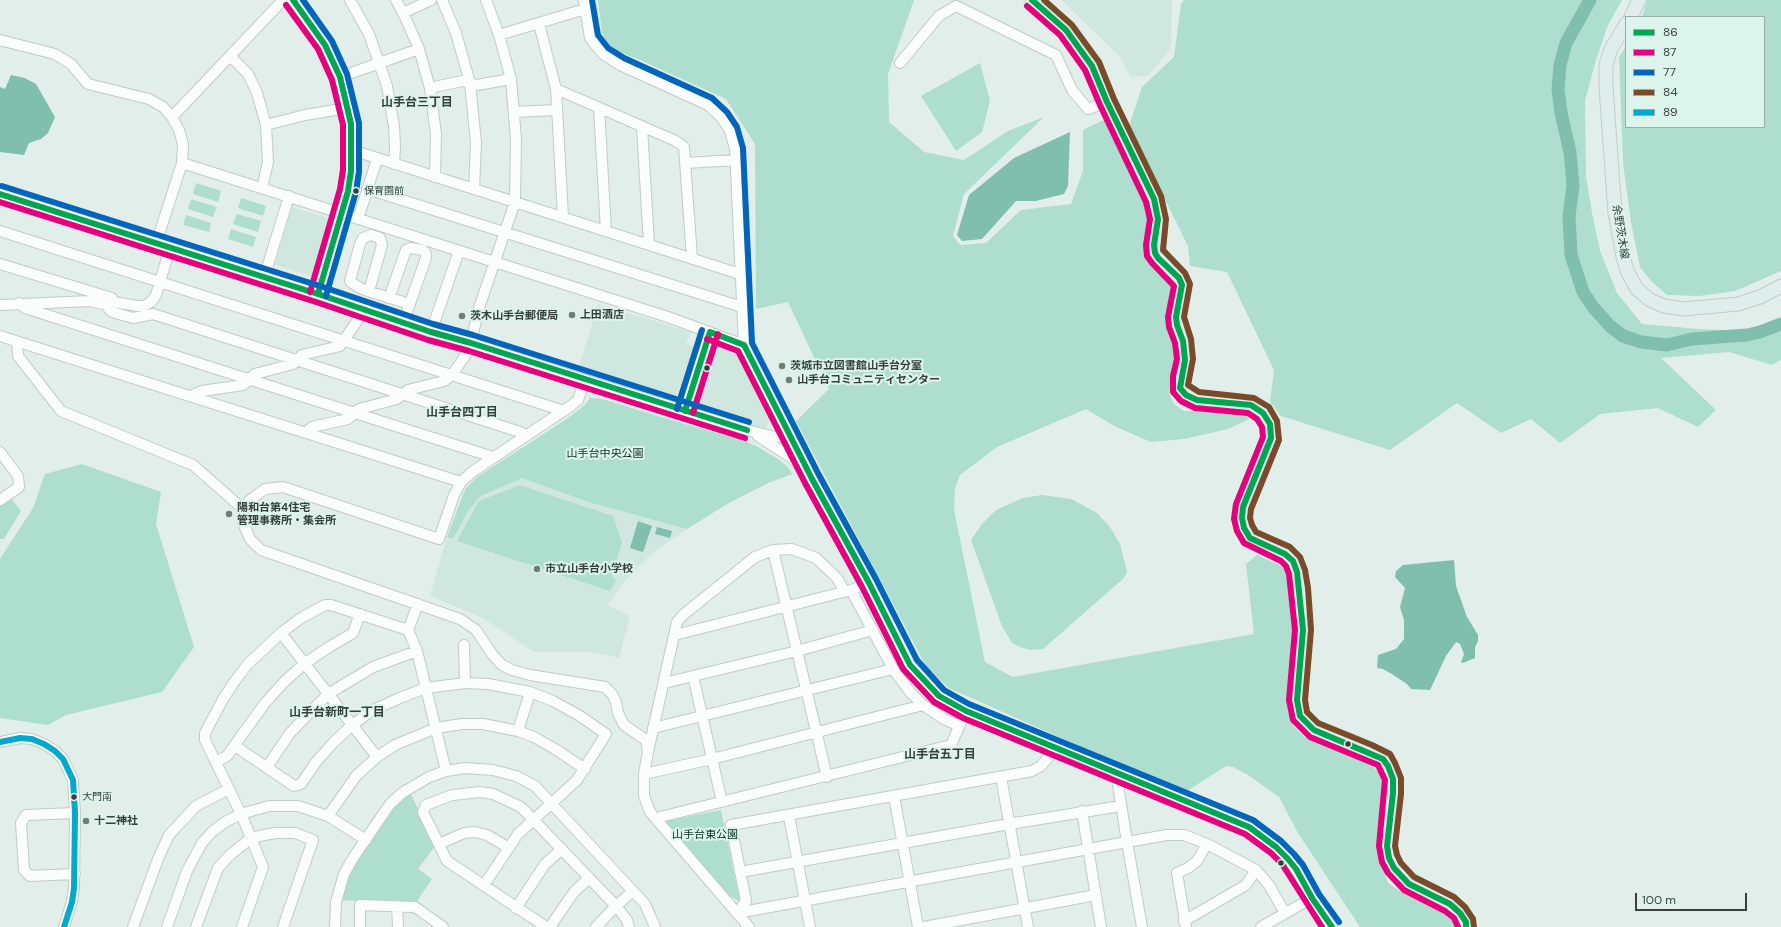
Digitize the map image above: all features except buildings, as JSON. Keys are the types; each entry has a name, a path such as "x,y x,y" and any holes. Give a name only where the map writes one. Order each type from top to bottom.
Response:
{"main road":[{"path":"1032,0 1066,30 1092,66 1107,102 1132,152 1155,204 1158,219 1154,245 1155,253 1158,258 1179,278 1182,285 1176,317 1177,326 1183,341 1185,360 1180,388 1186,395 1197,400 1250,405 1263,413 1270,424 1271,438 1243,507 1242,518 1244,528 1250,538 1285,554 1293,561 1297,572 1300,589 1303,630 1297,700 1300,716 1314,730 1383,759 1393,779 1393,793 1387,846 1389,858 1394,868 1409,884 1450,904 1460,913 1466,922 1466,927"},
{"path":"1631,16 1639,0"},
{"name":"余野茨木線","path":"1625,26 1611,49 1606,64 1606,87 1617,221 1622,257 1628,273 1637,289 1650,300 1664,306 1683,309 1738,304 1760,297 1781,286"}],"street":[{"path":"172,117 231,57 283,0"},
{"path":"293,0 325,45 340,77 351,124 352,150 348,191 318,294"},
{"path":"350,0 369,34 380,63 392,108 395,146 394,164"},
{"path":"396,0 418,48 430,88 436,134 435,177"},
{"path":"403,13 431,0"},
{"path":"442,0 456,33 470,83 476,143 474,189"},
{"path":"305,433 312,427 348,419 359,409 397,399 408,390 444,381 452,375 469,350 479,308 515,202 516,139 515,112 511,79 499,35 486,0"},
{"path":"499,35 538,24 584,4 590,38 603,54 620,65 708,105 722,117 730,131 735,148 744,345 812,479 869,583 910,665 939,696 966,711 1057,747 1249,827 1276,847 1288,859 1296,869 1312,898 1332,927"},
{"path":"900,63 939,16 956,6 1056,55 1072,90 1088,109 1107,102"},
{"path":"538,24 556,89 563,217"},
{"path":"0,40 55,54 71,64 88,84 149,99 163,107 172,117 179,130 183,144 182,163 156,244"},
{"path":"340,77 418,48"},
{"path":"231,57 248,74 257,93 266,125 268,162 262,188"},
{"path":"430,88 462,81 477,85 511,79"},
{"path":"556,89 676,141 684,147 692,258"},
{"path":"266,125 305,115 347,108"},
{"path":"599,108 606,231"},
{"path":"515,112 557,110"},
{"path":"642,127 649,244"},
{"path":"352,150 740,274"},
{"path":"358,219 377,159"},
{"path":"686,163 735,160"},
{"path":"182,163 494,262 710,332 744,345"},
{"path":"367,189 742,307"},
{"path":"0,194 318,294 364,311 747,430 775,437 790,435"},
{"path":"264,278 289,196"},
{"path":"0,231 564,411"},
{"path":"369,291 382,245 380,238 371,235 363,238 360,244 350,281 369,291 410,304"},
{"path":"0,305 90,300 111,304 138,306 146,305 154,298 170,248"},
{"path":"389,298 406,250 410,248 423,250 426,254 426,258 403,323"},
{"path":"432,332 459,251"},
{"path":"0,264 112,298 109,309 112,312 133,318 153,314 404,394 520,432 526,436"},
{"path":"19,303 25,308 493,458"},
{"path":"190,396 202,391 243,385 255,374 292,364 302,355 340,346 364,311"},
{"path":"685,411 710,332"},
{"path":"0,336 462,482"},
{"path":"17,342 18,356 61,412 193,465 243,509"},
{"path":"585,380 578,400 564,411 472,472 462,482 454,495 439,539 283,487 265,488 250,500 243,509 243,523 250,538 261,550 460,619 476,630 492,654 502,665 512,670 530,675 605,687 612,694 616,702 618,713 624,725 646,740 648,752"},
{"path":"747,430 792,458 812,479"},
{"path":"0,452 18,476 19,487 0,500"},
{"path":"749,927 650,812 644,796 644,774 653,728 677,622 683,615 755,557 773,550 792,549 816,558 848,591 873,630 893,669 910,692 923,705 944,719 959,726"},
{"path":"773,550 827,777"},
{"path":"675,635 848,591 869,583"},
{"path":"418,604 408,630 417,651 446,771"},
{"path":"242,927 263,868 241,814 205,740 205,733 223,699 247,665 280,633 301,618 325,605 332,605 408,630"},
{"path":"216,762 227,756 265,703 284,682 304,664 353,633 360,614"},
{"path":"664,683 797,651 873,630"},
{"path":"280,633 377,757"},
{"path":"464,645 466,683"},
{"path":"267,767 290,733 328,694 373,667 417,651"},
{"path":"653,728 893,669"},
{"path":"693,676 722,802"},
{"path":"234,746 294,786 301,784 316,762 352,725 373,710 426,688 466,683 510,687 530,692 553,701 580,716 606,734 577,780 518,834 484,885"},
{"path":"518,732 530,692"},
{"path":"644,774 712,759 923,705"},
{"path":"656,818 827,777 951,744 966,711"},
{"path":"328,816 356,776 377,757 395,745 415,735 436,728 462,724 483,724 518,732 534,737 585,769"},
{"path":"0,742 20,738 32,739 55,751 63,759 73,780 75,813 75,874 72,902 64,927"},
{"path":"737,913 746,901 731,825 789,816 1032,771 1041,766 1057,747"},
{"path":"335,927 338,889 344,874 390,804 402,793 429,776 465,768 494,770 516,776 535,786 552,802 645,904 655,927"},
{"path":"1116,772 1142,927"},
{"path":"1001,776 1028,927"},
{"path":"133,927 158,859 169,835 196,806 229,788"},
{"path":"546,927 447,861 423,812 426,804 465,792 493,794 521,807 616,906 627,920 629,927"},
{"path":"894,796 918,927"},
{"path":"167,927 187,871 202,843 212,832 225,822 241,814 269,806 298,806 328,816 366,840"},
{"path":"740,872 1082,811 1121,806"},
{"path":"1082,811 1101,927"},
{"path":"75,813 26,815 21,823 24,870 30,876 75,874"},
{"path":"789,816 810,927"},
{"path":"438,844 464,833 475,832 487,835 509,848"},
{"path":"196,927 218,868 238,848 252,839 269,834 295,833 313,840 283,927"},
{"path":"737,913 910,880 1167,835 1184,835 1207,844 1256,870 1269,885 1285,913"},
{"path":"1207,844 1197,861 1188,868 1177,873 1185,924 1246,885 1256,870"},
{"path":"516,908 545,864 562,849"},
{"path":"550,927 574,892 589,878"},
{"path":"596,927 633,891"},
{"path":"924,927 1096,895"},
{"path":"1268,925 1285,913 1312,898"},
{"path":"360,927 360,905 415,907 443,927"},
{"path":"397,906 398,927"}],"shaded area":[{"path":"1062,0 1172,0 1171,49 1147,76 1130,77 1121,58"},
{"path":"11,75 25,78 36,84 55,117 48,133 41,139 29,143 24,155 0,152 0,87 5,89"},
{"path":"1070,132 1068,186 1064,194 1036,201 1016,201 982,239 962,241 957,235 969,195 1014,158"},
{"path":"292,207 332,219 329,231 324,235 317,259 318,271 315,277 275,265"},
{"path":"598,304 691,332 686,343 694,346 678,394 672,398 666,398 578,370"},
{"path":"721,347 738,352 771,414 766,428 756,428 701,407 701,400 716,352"},
{"name":"市立山手台小学校","path":"522,478 588,502 687,529 651,554 622,584 608,605 630,616 619,658 593,652 534,652 483,618 430,596 447,537 453,539 467,513 479,497"},
{"path":"638,521 652,526 643,552 630,548"},
{"path":"657,527 672,531 670,538 655,534"},
{"path":"1454,560 1456,586 1467,617 1478,635 1478,641 1475,647 1475,658 1463,663 1461,662 1464,654 1460,644 1456,642 1446,656 1430,690 1411,689 1407,684 1392,674 1383,669 1377,668 1378,655 1396,649 1404,639 1404,620 1400,607 1405,588 1395,577 1396,571 1403,565"}],"green space":[{"path":"598,0 914,0 888,74 889,122 924,152 964,160 1008,131 1044,117 964,194 953,236 960,245 986,243 1021,210 1071,204 1083,171 1083,130 1106,119 1148,210 1146,249 1148,260 1164,273 1172,283 1173,298 1168,321 1176,345 1169,393 1174,404 1184,411 1245,413 1249,419 1228,429 1184,439 1151,442 1114,426 1086,409 997,447 960,475 955,488 954,510 985,662 1013,677 1254,634 1246,564 1257,555 1285,568 1295,630 1288,702 1288,711 1292,724 1305,737 1366,761 1381,774 1384,793 1380,861 1388,883 1403,893 1450,917 1456,927 1360,927 1298,833 1279,797 1248,775 1233,767 1226,766 1184,793 949,688 927,668 796,421 829,389 788,302 756,309 755,144 726,99 640,60 611,49 602,33"},
{"path":"1184,0 1622,0 1608,25 1596,60 1585,101 1586,176 1592,213 1600,251 1617,293 1642,324 1699,329 1781,332 1781,360 1772,365 1729,352 1661,358 1716,410 1698,427 1658,408 1600,414 1560,443 1531,419 1501,433 1457,403 1390,450 1281,416 1270,402 1274,370 1227,272 1190,266 1188,246 1129,126 1142,87 1174,57 1181,4"},
{"path":"1647,0 1781,0 1781,271 1735,291 1699,296 1667,295 1651,281 1640,267 1631,222 1623,163 1619,57 1625,48 1625,128 1765,128 1765,16 1642,16"},
{"path":"980,63 990,101 982,132 956,151 921,96"},
{"path":"196,183 221,191 218,202 193,194"},
{"path":"241,198 266,206 263,216 238,208"},
{"path":"191,199 217,207 213,217 188,209"},
{"path":"237,214 261,221 258,232 233,224"},
{"path":"186,215 211,223 209,232 183,225"},
{"path":"231,229 256,237 253,247 228,239"},
{"name":"山手台中央公園","path":"590,398 602,399 740,439 758,447 778,459 788,467 792,474 768,483 727,504 687,529 588,502 522,478 479,497 467,513 453,539 447,537 466,488 477,477 565,420 585,405"},
{"path":"82,464 161,492 156,524 194,647 162,692 66,715 48,725 0,718 0,559 33,508 45,474"},
{"path":"520,485 613,516 622,543 611,576 616,580 610,591 457,541 479,501"},
{"path":"1042,495 1071,499 1097,513 1110,527 1120,544 1127,572 1124,578 1043,649 1031,650 1012,643 1002,626 971,540 982,524 996,510 1023,498"},
{"path":"10,497 21,511 4,539 0,539 0,504"},
{"path":"410,792 435,846 418,869 432,879 415,904 340,900 347,875 388,811"},
{"name":"山手台東公園","path":"721,810 740,902 725,892 666,821"}],"waterway":[{"path":"1590,0 1566,43 1560,65 1558,89 1561,113 1570,152 1573,186 1569,216 1571,255 1583,292 1593,307 1610,326 1623,336 1641,342 1667,345 1692,339 1747,335 1781,324"}],"transit line":[{"name":"86","path":"293,0 325,45 340,77 351,124 351,171 348,191 318,294"},
{"name":"77","path":"303,0 332,41 347,74 359,123 359,172 356,192 326,296"},
{"name":"77","path":"592,0 598,35 608,48 624,58 712,98 727,112 737,127 743,148 752,343 819,475 876,579 917,660 944,690 969,704 1253,820 1281,841 1294,854 1303,865 1319,894 1339,922"},
{"name":"86","path":"1032,0 1066,30 1092,66 1107,102 1154,199 1158,219 1154,245 1155,253 1158,258 1179,278 1182,285 1176,317 1177,325 1183,341 1185,360 1180,388 1186,395 1197,400 1251,405 1263,413 1270,424 1271,438 1243,507 1242,518 1244,528 1250,538 1285,554 1293,561 1297,572 1303,630 1297,700 1300,716 1314,730 1383,759 1388,766 1393,779 1393,793 1387,846 1389,858 1394,868 1409,884 1450,904 1460,913 1466,922 1466,927"},
{"name":"84","path":"1044,0 1072,25 1099,62 1114,99 1161,196 1166,219 1163,250 1185,273 1190,284 1184,317 1191,339 1193,359 1188,385 1199,392 1254,398 1269,407 1277,421 1279,440 1251,509 1250,518 1256,532 1290,547 1300,557 1305,570 1311,630 1305,700 1307,712 1318,723 1390,754 1401,778 1401,794 1395,846 1397,855 1401,863 1414,877 1454,897 1465,907 1473,919 1474,927"},
{"name":"87","path":"286,5 318,49 332,80 343,125 343,170 340,189 310,292"},
{"name":"87","path":"1027,6 1060,35 1085,70 1146,202 1150,219 1146,245 1147,256 1174,286 1168,317 1169,327 1175,343 1177,359 1173,376 1173,392 1181,401 1195,408 1248,413 1257,419 1262,427 1263,437 1236,504 1234,519 1237,531 1244,543 1281,561 1286,566 1289,574 1295,630 1289,700 1293,720 1310,737 1378,765 1385,780 1379,846 1382,862 1388,873 1404,890 1445,911 1454,918 1458,927"},
{"name":"77","path":"2,186 320,286 433,324 473,335 749,422"},
{"name":"86","path":"0,194 318,294 431,332 471,343 747,430"},
{"name":"87","path":"0,202 316,302 428,340 469,351 745,438"},
{"name":"77","path":"677,409 702,330"},
{"name":"86","path":"710,332 744,345 812,479 869,583 910,665 939,696 966,711 1249,827 1276,847 1288,859 1296,869 1312,898 1332,927"},
{"name":"86","path":"685,411 710,332"},
{"name":"87","path":"693,413 718,334"},
{"name":"87","path":"707,339 738,351 805,483 862,587 903,669 934,702 963,718 1245,834 1271,853 1282,864 1322,927"},
{"name":"89","path":"0,742 20,738 32,739 44,744 55,751 63,759 73,780 75,813 74,888 72,902 64,927"}],"place":[{"name":"保育園前","path":"356,191"},
{"name":"上田酒店","path":"572,315"},
{"name":"茨木山手台郵便局","path":"462,316"},
{"name":"茨城市立図書館山手台分室","path":"782,366"},
{"name":"山手台コミュニティセンター","path":"789,380"},
{"name":"陽和台第4住宅 管理事務所・集会所","path":"229,514"},
{"name":"市立山手台小学校","path":"537,569"},
{"name":"大門南","path":"74,797"},
{"name":"十二神社","path":"86,821"}],"district":[{"name":"山手台三丁目","path":"417,103"},
{"name":"山手台四丁目","path":"462,413"},
{"name":"山手台新町一丁目","path":"337,713"},
{"name":"山手台五丁目","path":"940,755"}]}
